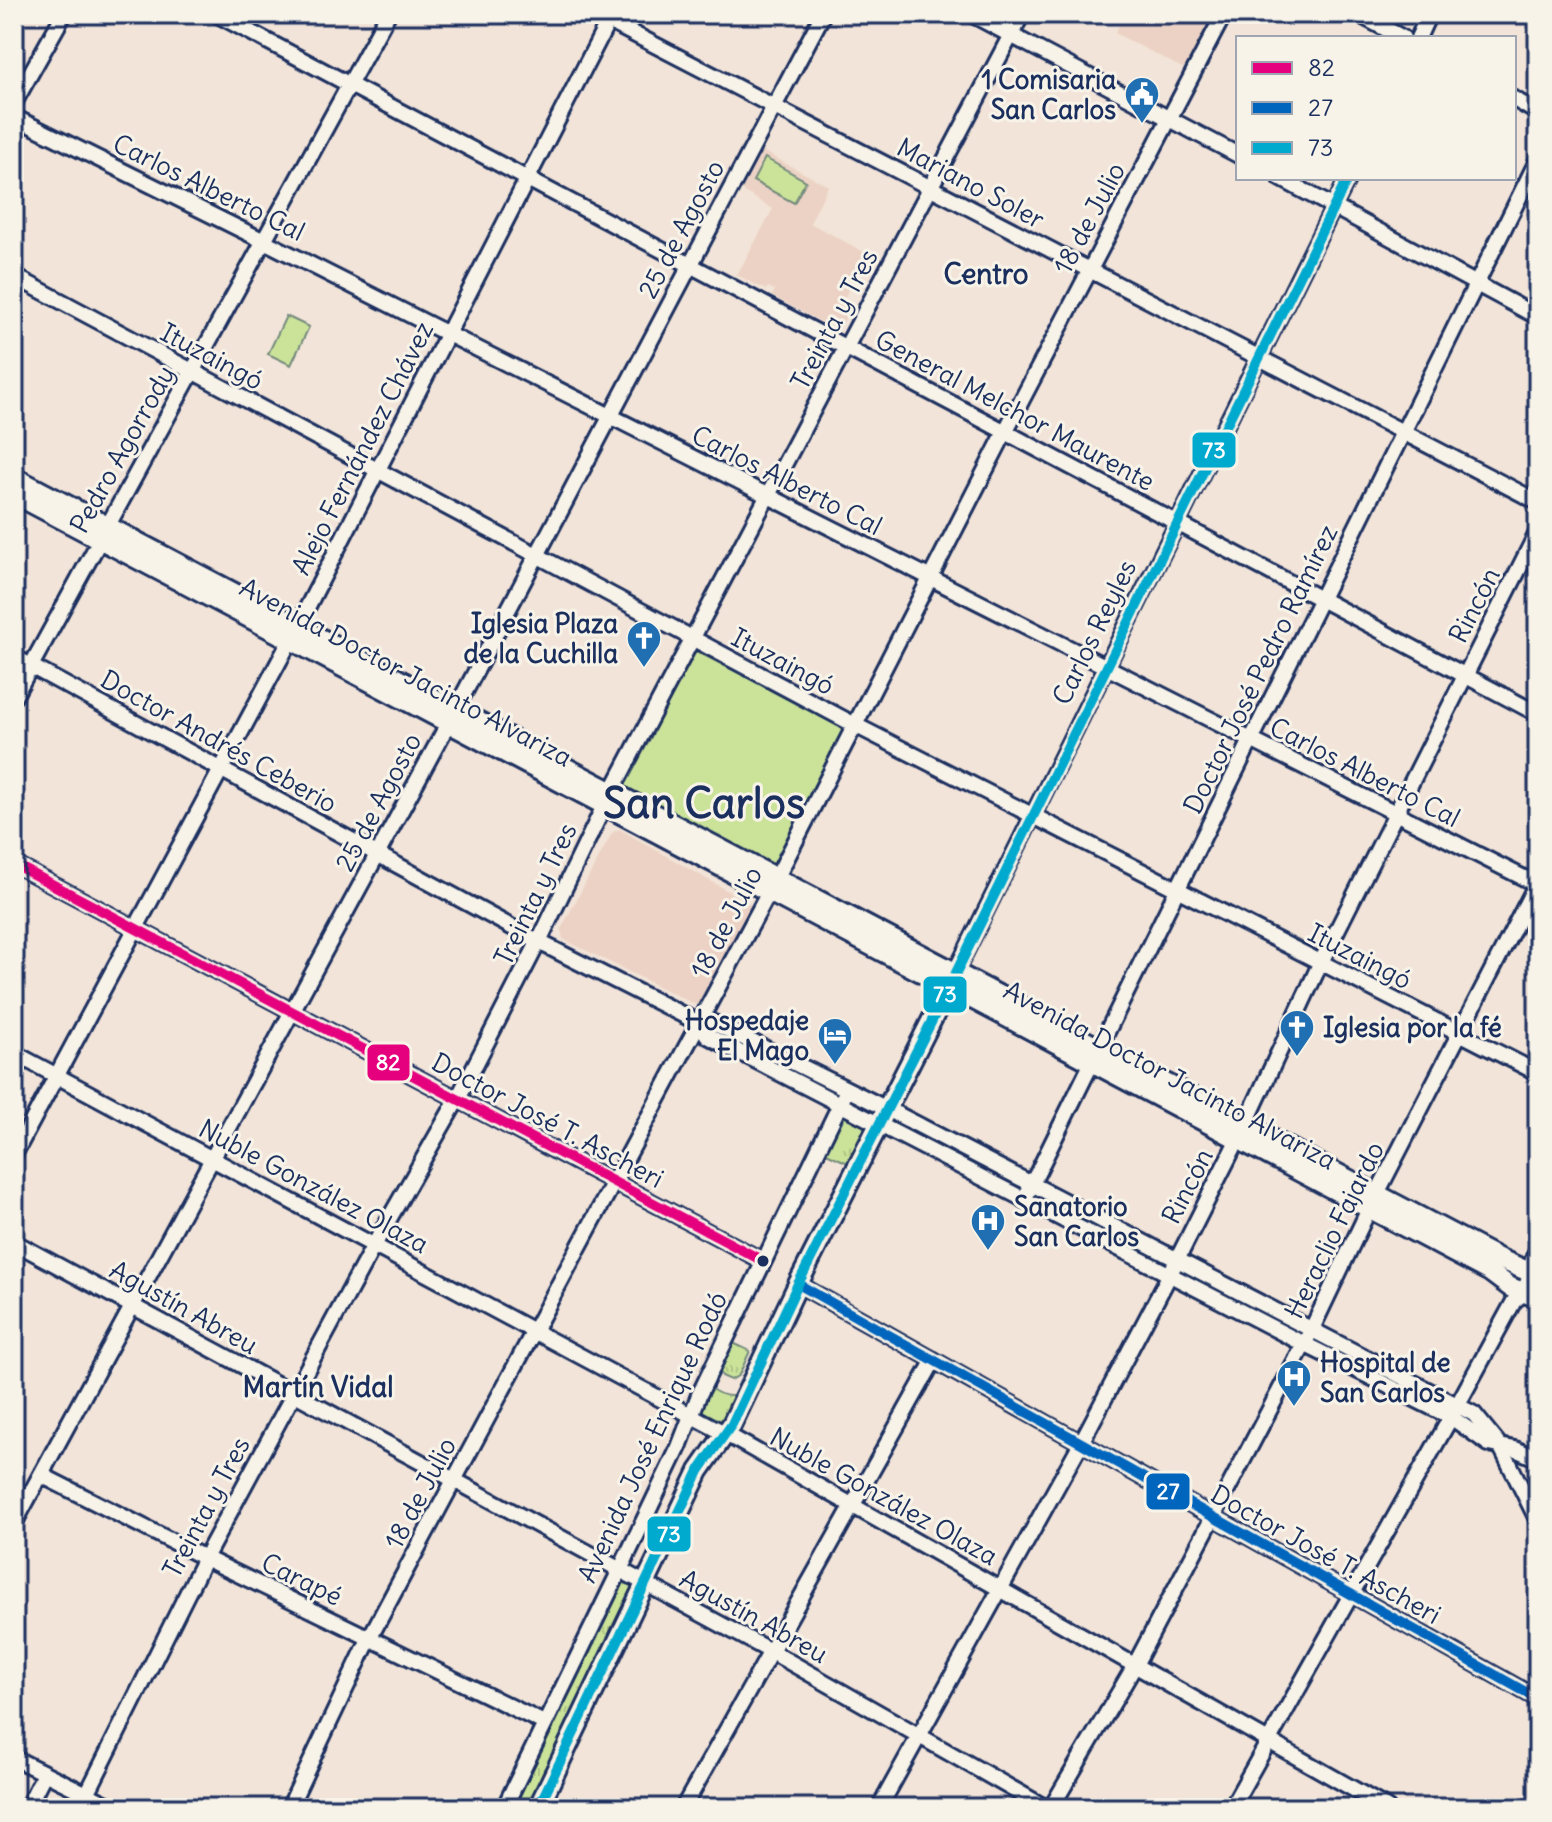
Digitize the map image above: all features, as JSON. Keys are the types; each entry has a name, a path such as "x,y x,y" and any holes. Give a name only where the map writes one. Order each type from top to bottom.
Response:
{"main road":[{"name":"Avenida Doctor Jacinto Alvariza","path":"14,477 104,533"},
{"name":"Avenida Doctor Jacinto Alvariza","path":"14,494 104,533 1095,1054 1373,1202 1490,1272 1521,1295"},
{"name":"Carlos Reyles","path":"883,1117 952,980"},
{"path":"538,1808 699,1471 726,1434 883,1117"},
{"name":"Avenida Doctor Jacinto Alvariza","path":"1373,1202 1533,1266"},
{"path":"1521,1295 1533,1266"}],"street":[{"path":"14,103 64,14"},
{"name":"General Melchor Maurente","path":"216,14 1538,714"},
{"name":"Pedro Agorrody","path":"14,697 388,14"},
{"name":"25 de Agosto","path":"14,1524 452,715 823,14"},
{"path":"971,14 1236,154"},
{"name":"Treinta y Tres","path":"87,1794 205,1558 373,1247 457,1100 539,942 608,799 1022,14"},
{"name":"18 de Julio","path":"289,1808 369,1639 772,886 853,724 1224,14"},
{"path":"1358,14 1399,36"},
{"path":"1419,36 1429,14"},
{"name":"Mariano Soler","path":"606,16 930,189 1538,502"},
{"name":"Alejo Fernández Chávez","path":"14,1155 295,632 527,180 606,16"},
{"path":"1516,100 1538,113"},
{"name":"Carlos Alberto Cal","path":"14,117 1537,884"},
{"name":"Doctor José Pedro Ramírez","path":"1024,1200 1538,159"},
{"path":"1284,180 1538,317"},
{"name":"Carlos Reyles","path":"952,980 1347,180"},
{"name":"Ituzaingó","path":"14,276 853,724 1538,1073"},
{"name":"Rincón","path":"879,1808 1081,1443 1173,1267 1320,964 1538,531"},
{"name":"Doctor Andrés Ceberio","path":"14,657 539,942 699,1023 714,1023 847,1088 883,1117 1024,1200 1173,1267"},
{"name":"Doctor José T. Ascheri","path":"14,864 763,1261"},
{"name":"Heraclio Fajardo","path":"1049,1808 1134,1667 1307,1337 1537,884"},
{"name":"Doctor Andrés Ceberio","path":"699,1023 708,1036 839,1104 883,1117 1032,1185 1173,1267 1307,1337 1455,1412 1474,1414 1501,1447 1538,1521"},
{"name":"Nuble González Olaza","path":"14,1053 726,1434 1387,1808"},
{"name":"Avenida José Enrique Rodó","path":"504,1808 679,1447 690,1415 847,1088"},
{"name":"Agustín Abreu","path":"14,1242 772,1652 1049,1808"},
{"name":"Doctor José T. Ascheri","path":"798,1284 1538,1699"},
{"path":"1231,1808 1521,1295"},
{"path":"683,1808 934,1360"},
{"path":"1501,1447 1515,1449 1538,1459"},
{"name":"Carapé","path":"41,1475 544,1723"},
{"path":"14,1758 115,1808"},
{"path":"27,1808 44,1774"}],"shaded area":[{"path":"1125,14 1216,14 1186,70 1115,33"},
{"path":"762,151 828,186 810,223 866,253 843,301 852,307 841,326 834,319 829,326 772,296 775,290 768,287 766,290 737,275 773,209 741,190"},
{"path":"619,829 749,903 751,910 705,1001 696,1005 563,939 561,929 612,833"}],"green space":[{"path":"765,158 806,181 794,203 753,181"},
{"path":"286,316 309,327 291,365 268,354"},
{"path":"692,649 846,728 774,868 619,787"},
{"path":"841,1111 868,1127 852,1165 822,1151"},
{"path":"731,1342 750,1351 739,1375 731,1380 722,1376 719,1368"},
{"path":"709,1386 724,1395 741,1396 724,1426 702,1415"},
{"path":"623,1582 634,1590 529,1808 513,1808"}],"transit line":[{"name":"73","path":"538,1808 699,1471 732,1424 798,1284 943,999 1347,180"},
{"name":"82","path":"14,864 763,1261"},
{"name":"27","path":"798,1284 1538,1699"}],"place":[{"name":"1 Comisaria San Carlos","path":"1142,125"},
{"name":"Iglesia Plaza de la Cuchilla","path":"644,669"},
{"name":"Iglesia por la fé","path":"1297,1058"},
{"name":"Hospedaje El Mago","path":"835,1066"},
{"name":"Sanatorio San Carlos","path":"988,1252"},
{"name":"Hospital de San Carlos","path":"1294,1408"}],"district":[{"name":"Centro","path":"986,274"},
{"name":"San Carlos","path":"704,803"},
{"name":"Martín Vidal","path":"318,1387"}]}
